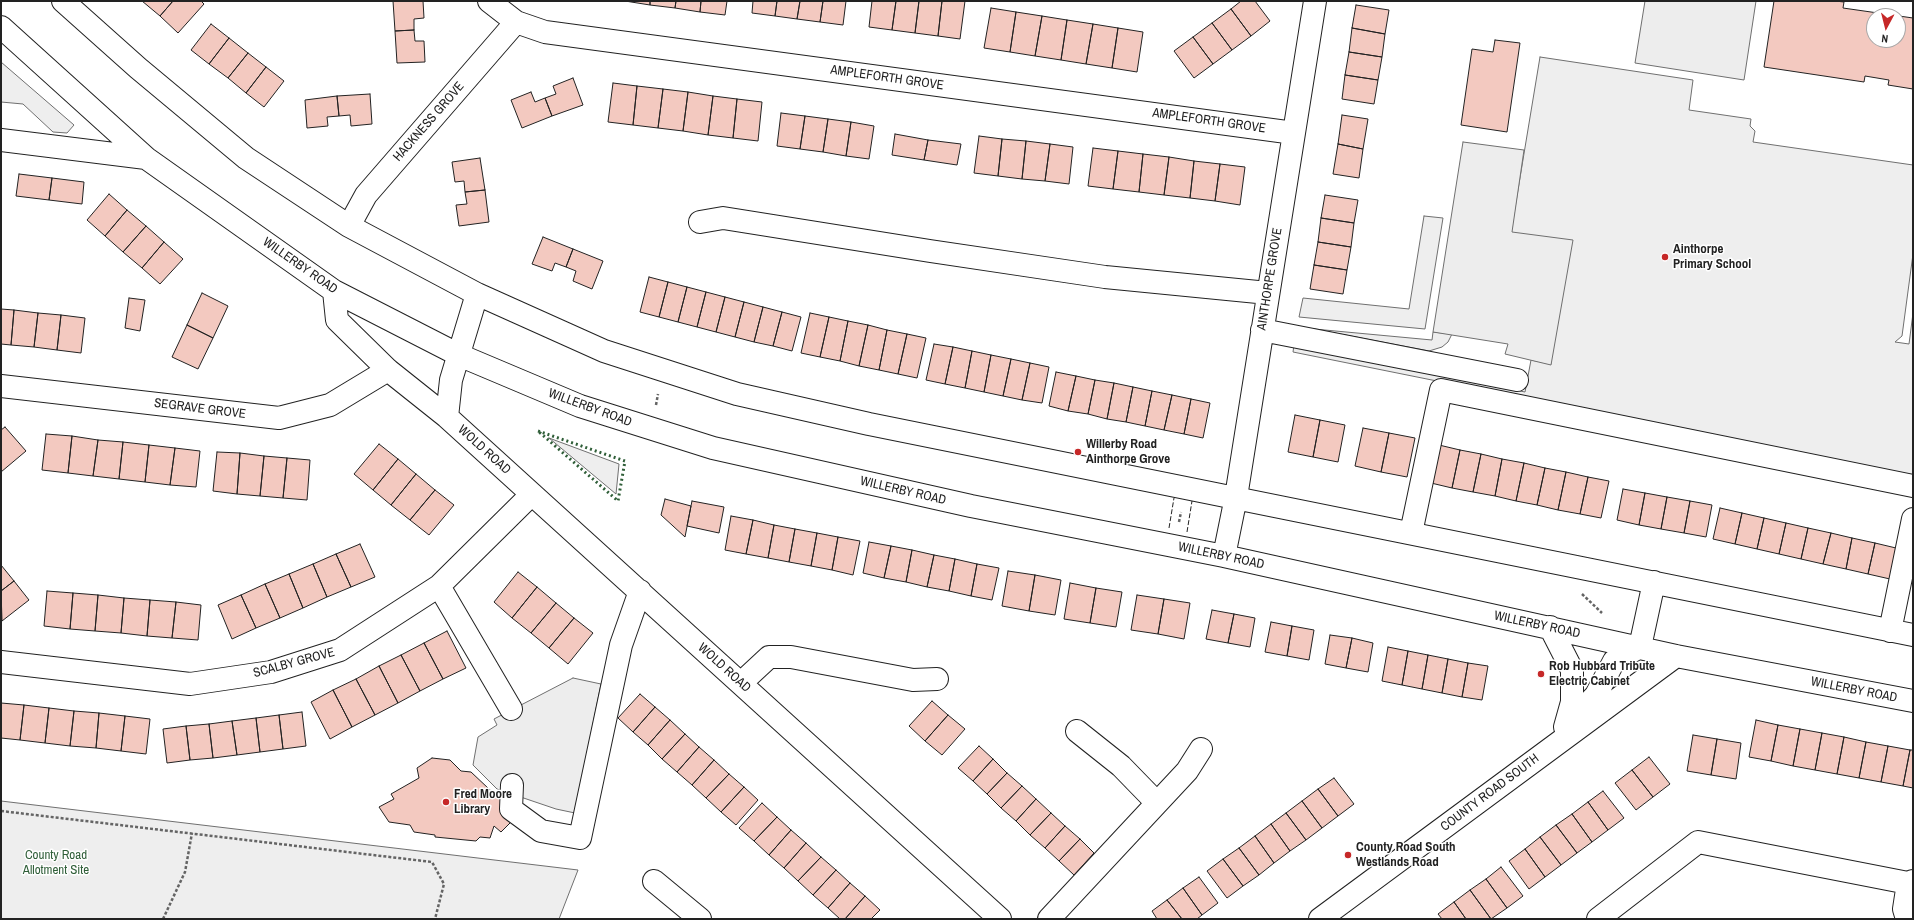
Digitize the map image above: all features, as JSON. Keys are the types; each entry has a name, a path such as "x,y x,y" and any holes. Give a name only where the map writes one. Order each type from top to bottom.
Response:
{"street":[{"path":"63,1 138,68 246,158 349,226 477,294 604,351 737,394 854,421 1913,635"},
{"name":"AMPLEFORTH GROVE","path":"489,1 516,22 545,32 1294,132"},
{"name":"AINTHORPE GROVE","path":"1224,556 1236,497 1315,1"},
{"name":"HACKNESS GROVE","path":"349,226 366,195 516,22"},
{"name":"WILLERBY ROAD","path":"1,27 146,158 334,291 459,355 580,406 728,452 970,506 1224,556 1676,656 1913,701"},
{"path":"1,140 146,158"},
{"path":"700,222 723,218 930,251 1105,276 1268,293"},
{"name":"WOLD ROAD","path":"334,291 337,320 388,370 447,418 532,494 1000,919"},
{"name":"WOLD ROAD","path":"447,418 451,380 477,294"},
{"path":"1262,330 1517,380"},
{"name":"SEGRAVE GROVE","path":"1,386 279,418 330,405 388,370"},
{"path":"1411,533 1441,390 1913,486"},
{"name":"SCALBY GROVE","path":"1,662 190,684 271,672 340,650 439,586 532,494"},
{"path":"1890,631 1913,519"},
{"path":"1640,648 1654,582"},
{"path":"439,586 511,709"},
{"path":"512,785 512,809 541,831 580,838 621,645 640,591"},
{"name":"COUNTY ROAD SOUTH","path":"1550,627 1572,670 1572,702 1566,726"},
{"name":"COUNTY ROAD SOUTH","path":"1544,753 1566,726 1596,695 1614,661 1640,648"},
{"name":"COUNTY ROAD SOUTH","path":"1320,919 1676,656"},
{"path":"741,683 769,657 791,658 913,680 937,679"},
{"path":"1077,731 1121,766 1157,803"},
{"path":"1049,919 1187,771 1201,749"},
{"path":"1598,919 1698,842 1910,882 1904,909 1907,919"},
{"path":"654,881 700,919"}],"path":[{"path":"649,428 665,370"},
{"path":"1176,547 1184,487"},
{"path":"1,811 432,862 444,884 435,919"},
{"path":"163,919 185,872 192,833"}],"green space":[{"path":"1540,57 1693,80 1689,110 1751,119 1750,126 1755,131 1753,142 1913,165 1913,254 1902,336 1895,342 1909,344 1913,313 1913,477 1293,352 1294,345 1525,392 1531,360 1551,364 1511,232"},
{"path":"1,62 74,125 67,133 53,132 23,104 1,102"},
{"path":"1424,216 1443,218 1425,329 1299,317 1303,298 1409,309"},
{"path":"1314,329 1432,340 1433,332 1452,334 1448,342 1442,347 1429,351"},
{"path":"549,438 619,464 616,494"},
{"name":"County Road Allotment Site","path":"1,801 578,870 559,919 1,919"}],"shaded area":[{"path":"1645,1 1756,1 1744,80 1635,63"},
{"path":"1463,142 1524,150 1512,232 1573,240 1551,365 1505,354 1508,344 1433,332"},
{"path":"573,678 601,684 575,813 556,809 497,789 473,765 478,737 497,725 494,719"}],"building":[{"path":"142,1 173,1 160,16"},
{"path":"173,1 201,1 204,4 178,33 160,16"},
{"path":"393,1 423,1 424,18 414,19 414,30 395,31"},
{"path":"625,1 650,1 650,5"},
{"path":"650,1 676,1 675,8 650,5"},
{"path":"676,1 701,1 700,12 675,8"},
{"path":"701,1 727,1 725,15 700,12"},
{"path":"753,1 777,1 775,16 752,13"},
{"path":"777,1 800,1 797,19 775,16"},
{"path":"800,1 823,1 820,22 797,19"},
{"path":"823,1 846,1 843,25 820,22"},
{"path":"872,1 896,1 892,30 869,27"},
{"path":"896,1 919,1 915,33 892,30"},
{"path":"919,1 942,1 938,36 915,33"},
{"path":"942,1 965,1 960,39 938,36"},
{"path":"1241,1 1255,1 1270,21 1251,36 1231,9"},
{"path":"1774,1 1844,2 1843,8 1866,11 1866,48 1906,48 1906,17 1913,18 1913,89 1888,85 1889,80 1865,76 1864,82 1764,67"},
{"path":"1356,5 1389,10 1385,34 1352,28"},
{"path":"991,8 1016,12 1010,52 984,48"},
{"path":"1231,9 1251,36 1232,50 1212,23"},
{"path":"1016,12 1042,16 1035,56 1010,52"},
{"path":"1042,16 1067,20 1061,60 1035,56"},
{"path":"1067,20 1093,24 1086,64 1061,60"},
{"path":"1212,23 1232,50 1213,64 1193,37"},
{"path":"211,24 229,38 209,64 191,50"},
{"path":"1093,24 1118,28 1112,68 1086,64"},
{"path":"1118,28 1143,32 1137,72 1112,68"},
{"path":"1352,28 1385,34 1382,57 1349,52"},
{"path":"414,30 415,41 424,41 425,62 397,63 395,31"},
{"path":"1193,37 1213,64 1194,78 1174,51"},
{"path":"229,38 248,53 228,78 209,64"},
{"path":"1495,40 1520,43 1507,132 1461,125 1472,49 1493,52"},
{"path":"1349,52 1382,57 1378,80 1345,75"},
{"path":"248,53 266,67 246,93 228,78"},
{"path":"266,67 284,81 264,107 246,93"},
{"path":"1345,75 1378,80 1374,104 1342,99"},
{"path":"573,78 583,105 552,116 545,98 556,94 553,86"},
{"path":"613,83 637,86 633,125 608,122"},
{"path":"637,86 663,89 658,128 633,125"},
{"path":"663,89 688,92 683,131 658,128"},
{"path":"531,92 535,102 545,98 552,116 522,128 511,100"},
{"path":"688,92 713,96 708,135 683,131"},
{"path":"370,94 372,124 351,126 350,115 339,116 337,96"},
{"path":"337,96 339,116 327,117 328,126 307,128 305,100"},
{"path":"713,96 737,99 733,138 708,135"},
{"path":"737,99 762,102 758,141 733,138"},
{"path":"781,113 805,116 800,149 777,146"},
{"path":"1342,115 1368,119 1363,149 1338,144"},
{"path":"805,116 828,119 823,152 800,149"},
{"path":"828,119 851,122 846,156 823,152"},
{"path":"851,122 874,126 869,159 846,156"},
{"path":"895,134 928,140 924,160 892,155"},
{"path":"979,136 1002,139 998,176 974,173"},
{"path":"1002,139 1026,141 1022,179 998,176"},
{"path":"928,140 961,144 957,165 924,160"},
{"path":"1026,141 1050,144 1045,181 1022,179"},
{"path":"1050,144 1073,147 1069,184 1045,181"},
{"path":"1338,144 1363,149 1359,178 1333,174"},
{"path":"1093,148 1118,151 1113,189 1088,186"},
{"path":"1118,151 1143,154 1139,192 1113,189"},
{"path":"1143,154 1169,157 1164,195 1139,192"},
{"path":"1169,157 1194,161 1190,198 1164,195"},
{"path":"480,158 485,190 465,192 464,181 455,182 452,162"},
{"path":"1194,161 1220,164 1215,201 1190,198"},
{"path":"1220,164 1245,167 1240,205 1215,201"},
{"path":"19,174 52,178 49,200 16,196"},
{"path":"52,178 84,182 82,204 49,200"},
{"path":"485,190 489,222 459,226 456,205 467,204 465,192"},
{"path":"109,194 127,210 105,236 87,220"},
{"path":"1325,195 1358,200 1354,223 1321,218"},
{"path":"127,210 146,226 123,252 105,236"},
{"path":"1321,218 1354,223 1351,247 1318,242"},
{"path":"146,226 164,242 142,268 123,252"},
{"path":"543,237 573,249 566,267 555,263 552,271 532,264"},
{"path":"164,242 183,259 160,284 142,268"},
{"path":"1318,242 1351,247 1347,270 1314,265"},
{"path":"573,249 603,261 592,289 573,281 576,271 566,267"},
{"path":"1314,265 1347,270 1343,294 1310,289"},
{"path":"649,277 668,282 659,317 640,312"},
{"path":"668,282 687,287 678,322 659,317"},
{"path":"687,287 706,292 697,327 678,322"},
{"path":"706,292 725,297 716,332 697,327"},
{"path":"202,293 228,306 213,338 187,325"},
{"path":"725,297 744,302 735,337 716,332"},
{"path":"129,298 145,300 140,331 125,328"},
{"path":"744,302 763,307 754,342 735,337"},
{"path":"763,307 782,312 773,346 754,342"},
{"path":"1,309 14,310 11,345 1,344"},
{"path":"14,310 38,313 34,347 11,345"},
{"path":"782,312 801,317 792,351 773,346"},
{"path":"38,313 61,315 57,350 34,347"},
{"path":"810,313 829,317 820,357 801,353"},
{"path":"61,315 85,318 81,353 57,350"},
{"path":"829,317 848,321 840,361 820,357"},
{"path":"848,321 868,325 859,366 840,361"},
{"path":"187,325 213,338 198,369 172,357"},
{"path":"868,325 887,330 879,370 859,366"},
{"path":"887,330 907,334 898,374 879,370"},
{"path":"907,334 926,338 917,378 898,374"},
{"path":"934,344 953,347 945,384 926,380"},
{"path":"953,347 972,351 965,388 945,384"},
{"path":"972,351 991,355 984,392 965,388"},
{"path":"991,355 1011,359 1003,396 984,392"},
{"path":"1011,359 1030,363 1022,400 1003,396"},
{"path":"1030,363 1049,367 1042,403 1022,400"},
{"path":"1056,372 1076,376 1068,411 1049,406"},
{"path":"1076,376 1095,380 1088,414 1068,411"},
{"path":"1095,380 1114,383 1107,419 1088,414"},
{"path":"1114,383 1133,387 1126,422 1107,419"},
{"path":"1133,387 1152,391 1145,426 1126,422"},
{"path":"1152,391 1172,395 1164,430 1145,426"},
{"path":"1172,395 1191,399 1184,434 1164,430"},
{"path":"1191,399 1210,403 1203,438 1184,434"},
{"path":"1295,415 1320,420 1313,457 1288,452"},
{"path":"1320,420 1345,425 1338,462 1313,457"},
{"path":"5,427 26,451 1,472 1,430"},
{"path":"1363,428 1389,433 1381,472 1355,466"},
{"path":"1389,433 1415,438 1407,477 1381,472"},
{"path":"46,434 72,436 68,473 42,470"},
{"path":"72,436 98,440 93,476 68,473"},
{"path":"98,440 123,442 119,479 93,476"},
{"path":"123,442 149,445 145,482 119,479"},
{"path":"379,444 398,459 373,490 354,474"},
{"path":"149,445 175,448 170,485 145,482"},
{"path":"1439,445 1460,450 1452,488 1431,483"},
{"path":"175,448 200,451 196,487 170,485"},
{"path":"1460,450 1481,454 1473,492 1452,488"},
{"path":"217,452 240,453 237,494 213,491"},
{"path":"240,453 264,456 260,496 237,494"},
{"path":"1481,454 1502,459 1495,496 1473,492"},
{"path":"264,456 287,458 283,498 260,496"},
{"path":"287,458 310,460 307,500 283,498"},
{"path":"398,459 416,474 391,505 373,490"},
{"path":"1502,459 1524,463 1516,501 1495,496"},
{"path":"1524,463 1545,468 1537,505 1516,501"},
{"path":"1545,468 1566,472 1558,510 1537,505"},
{"path":"1566,472 1588,477 1580,514 1558,510"},
{"path":"416,474 435,490 410,520 391,505"},
{"path":"1588,477 1609,481 1601,518 1580,514"},
{"path":"1623,489 1645,493 1639,525 1617,520"},
{"path":"435,490 454,505 429,535 410,520"},
{"path":"1645,493 1667,497 1661,529 1639,525"},
{"path":"1667,497 1690,501 1684,533 1661,529"},
{"path":"665,499 691,506 685,537 661,515"},
{"path":"692,501 724,507 719,533 687,526"},
{"path":"1690,501 1712,505 1706,537 1684,533"},
{"path":"1720,508 1742,513 1735,544 1713,539"},
{"path":"1742,513 1764,518 1757,549 1735,544"},
{"path":"731,516 753,520 746,554 725,550"},
{"path":"1764,518 1786,523 1779,554 1757,549"},
{"path":"753,520 774,525 768,558 746,554"},
{"path":"1786,523 1808,528 1801,559 1779,554"},
{"path":"774,525 795,529 789,562 768,558"},
{"path":"1808,528 1831,533 1823,564 1801,559"},
{"path":"795,529 817,533 811,566 789,562"},
{"path":"817,533 838,537 832,570 811,566"},
{"path":"1831,533 1852,538 1846,569 1823,564"},
{"path":"838,537 860,541 853,575 832,570"},
{"path":"1852,538 1875,543 1868,574 1846,569"},
{"path":"869,542 891,546 884,578 863,573"},
{"path":"1875,543 1896,548 1890,579 1868,574"},
{"path":"360,544 375,577 351,587 336,554"},
{"path":"891,546 912,550 906,582 884,578"},
{"path":"912,550 934,555 927,587 906,582"},
{"path":"336,554 351,587 327,597 313,564"},
{"path":"934,555 955,559 949,591 927,587"},
{"path":"955,559 977,564 971,596 949,591"},
{"path":"313,564 327,597 303,608 289,574"},
{"path":"977,564 999,568 992,600 971,596"},
{"path":"1,565 14,581 1,591"},
{"path":"1008,571 1035,575 1029,611 1002,606"},
{"path":"518,572 537,587 512,618 494,602"},
{"path":"289,574 303,608 280,618 265,584"},
{"path":"1035,575 1061,580 1055,615 1029,611"},
{"path":"14,581 29,600 2,621 1,591"},
{"path":"1070,583 1096,588 1090,623 1064,619"},
{"path":"265,584 280,618 256,628 241,595"},
{"path":"537,587 556,603 531,633 512,618"},
{"path":"1096,588 1122,592 1116,627 1090,623"},
{"path":"47,591 73,593 70,629 44,626"},
{"path":"73,593 98,595 95,631 70,629"},
{"path":"98,595 124,598 121,633 95,631"},
{"path":"241,595 256,628 232,639 218,605"},
{"path":"1137,595 1164,599 1158,634 1131,630"},
{"path":"124,598 150,600 147,636 121,633"},
{"path":"1164,599 1190,603 1184,639 1158,634"},
{"path":"150,600 176,602 172,638 147,636"},
{"path":"176,602 201,605 198,640 172,638"},
{"path":"556,603 574,618 549,648 531,633"},
{"path":"1212,610 1234,614 1228,643 1206,639"},
{"path":"1234,614 1255,618 1250,647 1228,643"},
{"path":"574,618 593,633 568,664 549,648"},
{"path":"1271,622 1292,626 1287,656 1265,652"},
{"path":"1292,626 1314,630 1309,660 1287,656"},
{"path":"447,631 466,668 443,679 424,643"},
{"path":"1330,635 1352,638 1346,668 1325,664"},
{"path":"1352,638 1373,643 1368,672 1346,668"},
{"path":"424,643 443,679 420,691 401,655"},
{"path":"1388,647 1408,651 1402,685 1382,681"},
{"path":"1408,651 1428,655 1422,689 1402,685"},
{"path":"401,655 420,691 398,703 379,666"},
{"path":"1428,655 1448,659 1442,693 1422,689"},
{"path":"1448,659 1468,663 1462,697 1442,693"},
{"path":"1468,663 1488,666 1482,700 1462,697"},
{"path":"379,666 398,703 375,715 356,679"},
{"path":"356,679 375,715 352,727 333,690"},
{"path":"333,690 352,727 330,739 311,702"},
{"path":"640,694 655,707 633,732 618,718"},
{"path":"932,701 948,715 925,741 909,726"},
{"path":"1,703 24,705 20,740 1,738"},
{"path":"24,705 49,708 45,743 20,740"},
{"path":"655,707 670,720 648,745 633,732"},
{"path":"49,708 74,711 70,746 45,743"},
{"path":"74,711 99,713 96,748 70,746"},
{"path":"302,712 306,746 283,749 279,715"},
{"path":"99,713 125,716 121,751 96,748"},
{"path":"279,715 283,749 260,752 256,718"},
{"path":"948,715 965,729 942,755 925,741"},
{"path":"125,716 150,719 146,754 121,751"},
{"path":"256,718 260,752 237,755 232,721"},
{"path":"670,720 685,734 662,759 648,745"},
{"path":"1756,720 1778,725 1771,761 1749,757"},
{"path":"232,721 237,755 213,758 209,724"},
{"path":"209,724 213,758 190,760 186,726"},
{"path":"1778,725 1800,729 1793,766 1771,761"},
{"path":"186,726 190,760 167,763 163,729"},
{"path":"1800,729 1822,733 1815,770 1793,766"},
{"path":"1822,733 1844,737 1837,774 1815,770"},
{"path":"685,734 699,747 677,772 662,759"},
{"path":"1693,735 1717,739 1711,775 1687,771"},
{"path":"1844,737 1866,742 1859,778 1837,774"},
{"path":"1717,739 1741,743 1736,779 1711,775"},
{"path":"1866,742 1888,746 1881,782 1859,778"},
{"path":"979,746 993,759 973,781 958,768"},
{"path":"1888,746 1910,750 1903,786 1881,782"},
{"path":"699,747 714,760 692,785 677,772"},
{"path":"1910,750 1913,750 1913,788 1903,786"},
{"path":"1649,757 1670,784 1653,797 1632,770"},
{"name":"Fred Moore Library","path":"432,758 450,760 461,771 471,772 506,805 500,811 511,822 501,832 494,826 490,838 480,837 476,841 435,837 435,835 414,832 410,825 389,822 379,807 394,799 391,794 419,778 417,768"},
{"path":"993,759 1007,773 987,794 973,781"},
{"path":"714,760 729,774 706,798 692,785"},
{"path":"1632,770 1653,797 1636,810 1615,783"},
{"path":"1007,773 1022,786 1001,808 987,794"},
{"path":"729,774 744,787 721,812 706,798"},
{"path":"1334,778 1354,804 1338,816 1318,789"},
{"path":"1022,786 1036,799 1016,821 1001,808"},
{"path":"744,787 758,800 736,825 721,812"},
{"path":"1318,789 1338,816 1322,828 1302,801"},
{"path":"1603,791 1624,818 1608,830 1588,802"},
{"path":"1036,799 1051,813 1030,835 1016,821"},
{"path":"1302,801 1322,828 1306,840 1286,813"},
{"path":"1588,802 1608,830 1592,842 1572,814"},
{"path":"762,803 777,817 754,841 739,828"},
{"path":"1051,813 1065,826 1045,848 1030,835"},
{"path":"1286,813 1306,840 1290,851 1271,824"},
{"path":"1572,814 1592,842 1577,853 1556,825"},
{"path":"777,817 791,830 769,855 754,841"},
{"path":"1271,824 1290,851 1274,863 1255,836"},
{"path":"1556,825 1577,853 1561,865 1540,837"},
{"path":"1065,826 1080,839 1059,861 1045,848"},
{"path":"791,830 806,843 784,868 769,855"},
{"path":"1255,836 1274,863 1259,875 1239,848"},
{"path":"1540,837 1561,865 1545,877 1525,849"},
{"path":"1080,839 1094,853 1074,875 1059,861"},
{"path":"806,843 821,857 798,881 784,868"},
{"path":"1239,848 1259,875 1243,886 1223,859"},
{"path":"1525,849 1545,877 1529,889 1509,861"},
{"path":"821,857 836,870 813,895 798,881"},
{"path":"1223,859 1243,886 1227,898 1207,871"},
{"path":"1501,867 1523,896 1507,908 1486,879"},
{"path":"836,870 850,883 828,908 813,895"},
{"path":"1199,877 1218,903 1202,915 1183,888"},
{"path":"1486,879 1507,908 1491,919 1470,890"},
{"path":"850,883 865,896 845,919 840,919 828,908"},
{"path":"1183,888 1202,915 1197,919 1182,919 1167,900"},
{"path":"1470,890 1491,919 1466,919 1454,902"},
{"path":"865,896 880,910 871,919 845,919"},
{"path":"1167,900 1182,919 1157,919 1152,911"},
{"path":"1454,902 1466,919 1442,919 1438,914"}],"hedge":[{"path":"538,431 625,461 618,501 538,431"}],"fence":[{"path":"1169,528 1174,498"},
{"path":"1187,532 1192,501"}],"place":[{"name":"Ainthorpe Primary School","path":"1665,257"},
{"name":"Willerby Road Ainthorpe Grove","path":"1078,452"},
{"name":"Rob Hubbard Tribute Electric Cabinet","path":"1541,674"},
{"name":"Fred Moore Library","path":"446,802"},
{"name":"County Road South Westlands Road","path":"1348,855"}]}
